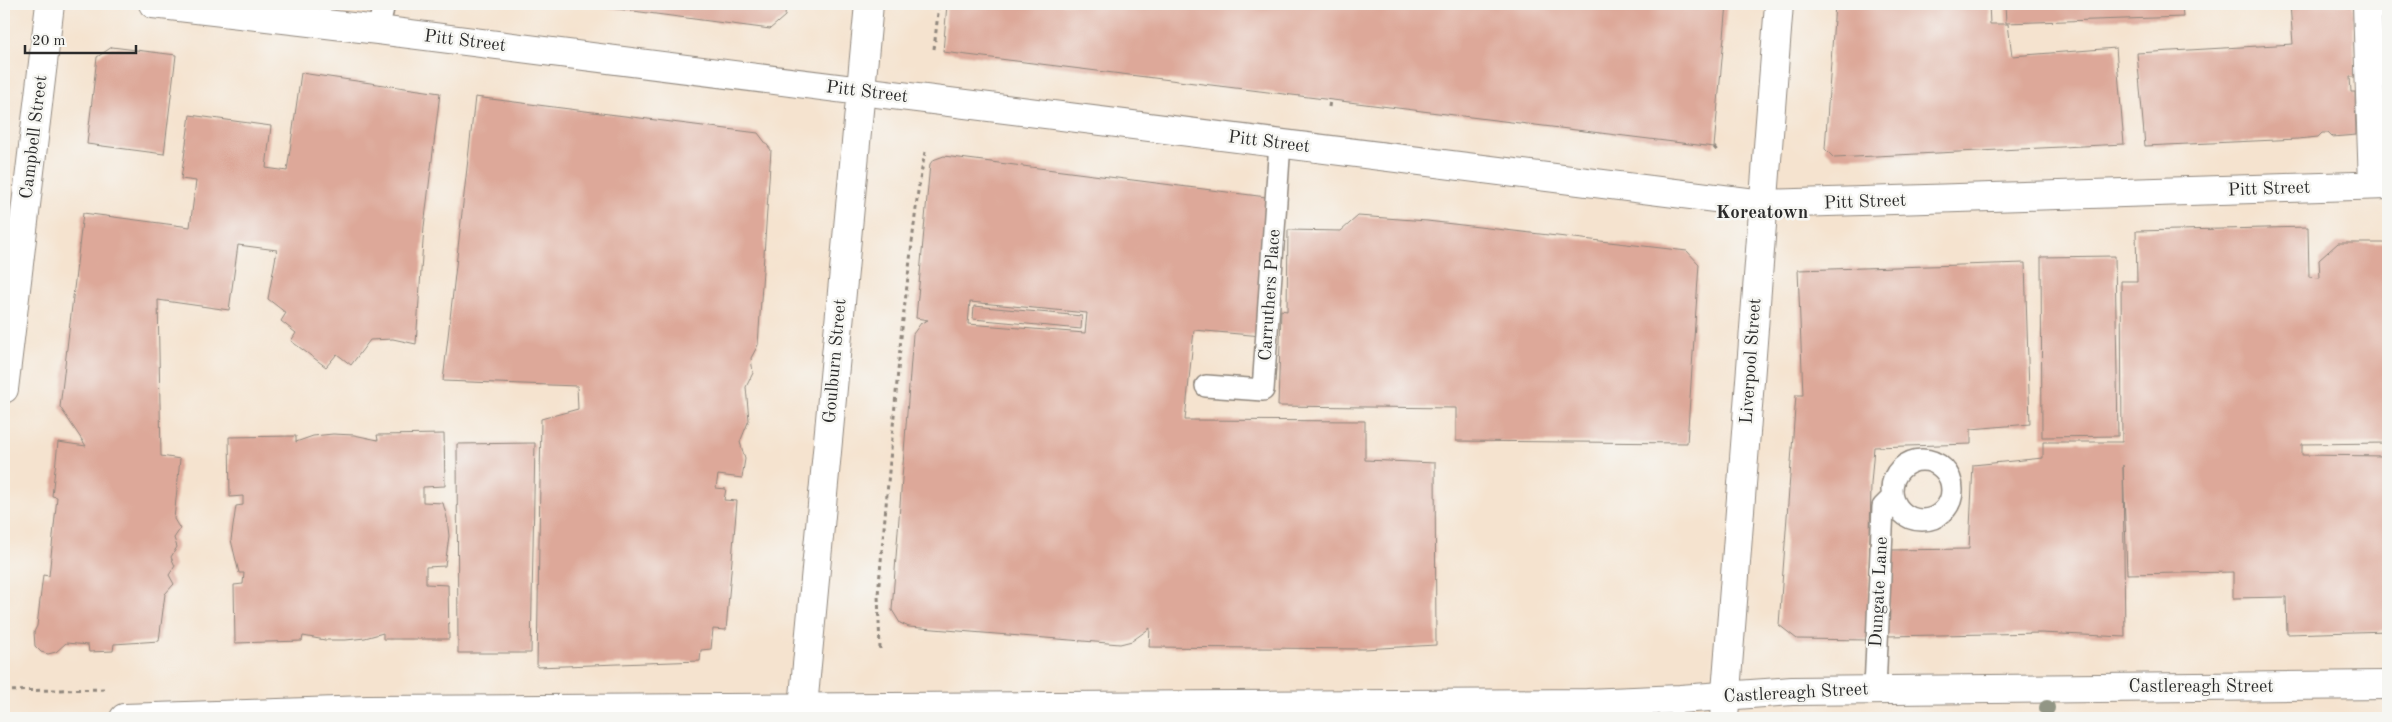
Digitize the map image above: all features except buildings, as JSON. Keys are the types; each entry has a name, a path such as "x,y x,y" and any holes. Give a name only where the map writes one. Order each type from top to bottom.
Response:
{"street":[{"name":"Campbell Street","path":"4,389 50,4"},
{"name":"Pitt Street","path":"153,4 381,17 861,91 1764,204 2381,185"},
{"name":"Goulburn Street","path":"803,712 869,4"},
{"name":"Liverpool Street","path":"1725,707 1779,4"},
{"path":"2367,4 2381,185"},
{"name":"Castlereagh Street","path":"124,718 367,710 803,712 1578,703 1725,707 1784,691 2388,685"}],"lane":[{"name":"Carruthers Place","path":"1206,386 1263,390 1280,144"},
{"name":"Dungate Lane","path":"1875,689 1883,507 1892,498"}],"path":[{"path":"934,49 939,4"},
{"path":"1329,108 1330,100"},
{"path":"1714,147 1718,152"},
{"path":"880,649 878,595 896,397 918,191 926,152"},
{"path":"4,691 40,690"}],"district":[{"name":"Koreatown","path":"1762,213"}]}
